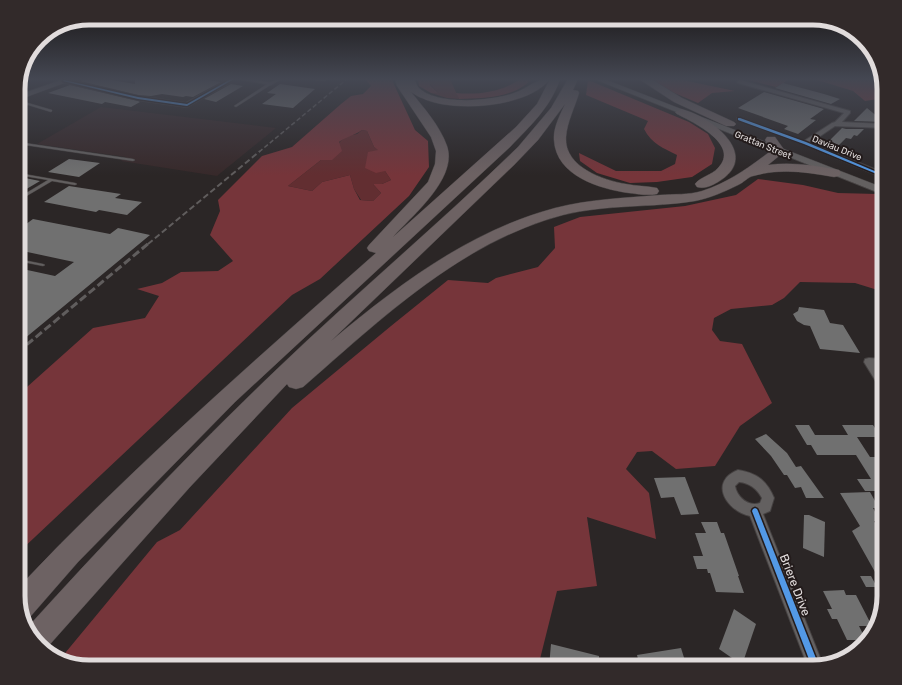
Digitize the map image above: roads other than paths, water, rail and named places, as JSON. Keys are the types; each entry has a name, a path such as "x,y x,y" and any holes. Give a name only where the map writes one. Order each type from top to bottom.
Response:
{"highway":[{"path":"268,360 406,217 434,184 440,174 442,150 438,138 419,111"},
{"path":"25,602 69,554 160,462 268,360 506,144 536,111"},
{"path":"40,636 143,520 232,426 371,292 435,234 518,155 544,127 555,111"},
{"path":"568,111 560,135 560,144 568,162 576,169 593,179 609,185 638,190 674,190 705,183 722,173 727,166 730,158 726,144 711,129 681,112"},
{"path":"708,111 735,121"},
{"path":"751,173 775,146"},
{"path":"203,456 420,280 462,253 504,231 545,215 566,210 697,196 708,193 751,173 768,168 790,166 834,173"}],"main road":[{"name":"Grattan Street","path":"706,111 735,121 775,146 834,173 877,189"},
{"name":"Grattan Street","path":"681,112 877,183"}],"street":[{"path":"837,124 847,112 843,111"},
{"name":"Daviau Drive","path":"735,121 805,143 877,173"},
{"path":"805,143 834,124 877,126"},
{"path":"877,363 869,362 877,374"},
{"name":"Briere Drive","path":"755,511 814,660"}],"lane":[{"path":"25,144 132,160"},
{"path":"25,175 75,184"},
{"path":"25,196 51,180"},
{"path":"25,261 43,265"}],"railway":[{"path":"259,152 308,111"},
{"path":"148,244 260,151"},
{"path":"25,346 149,243"}]}
